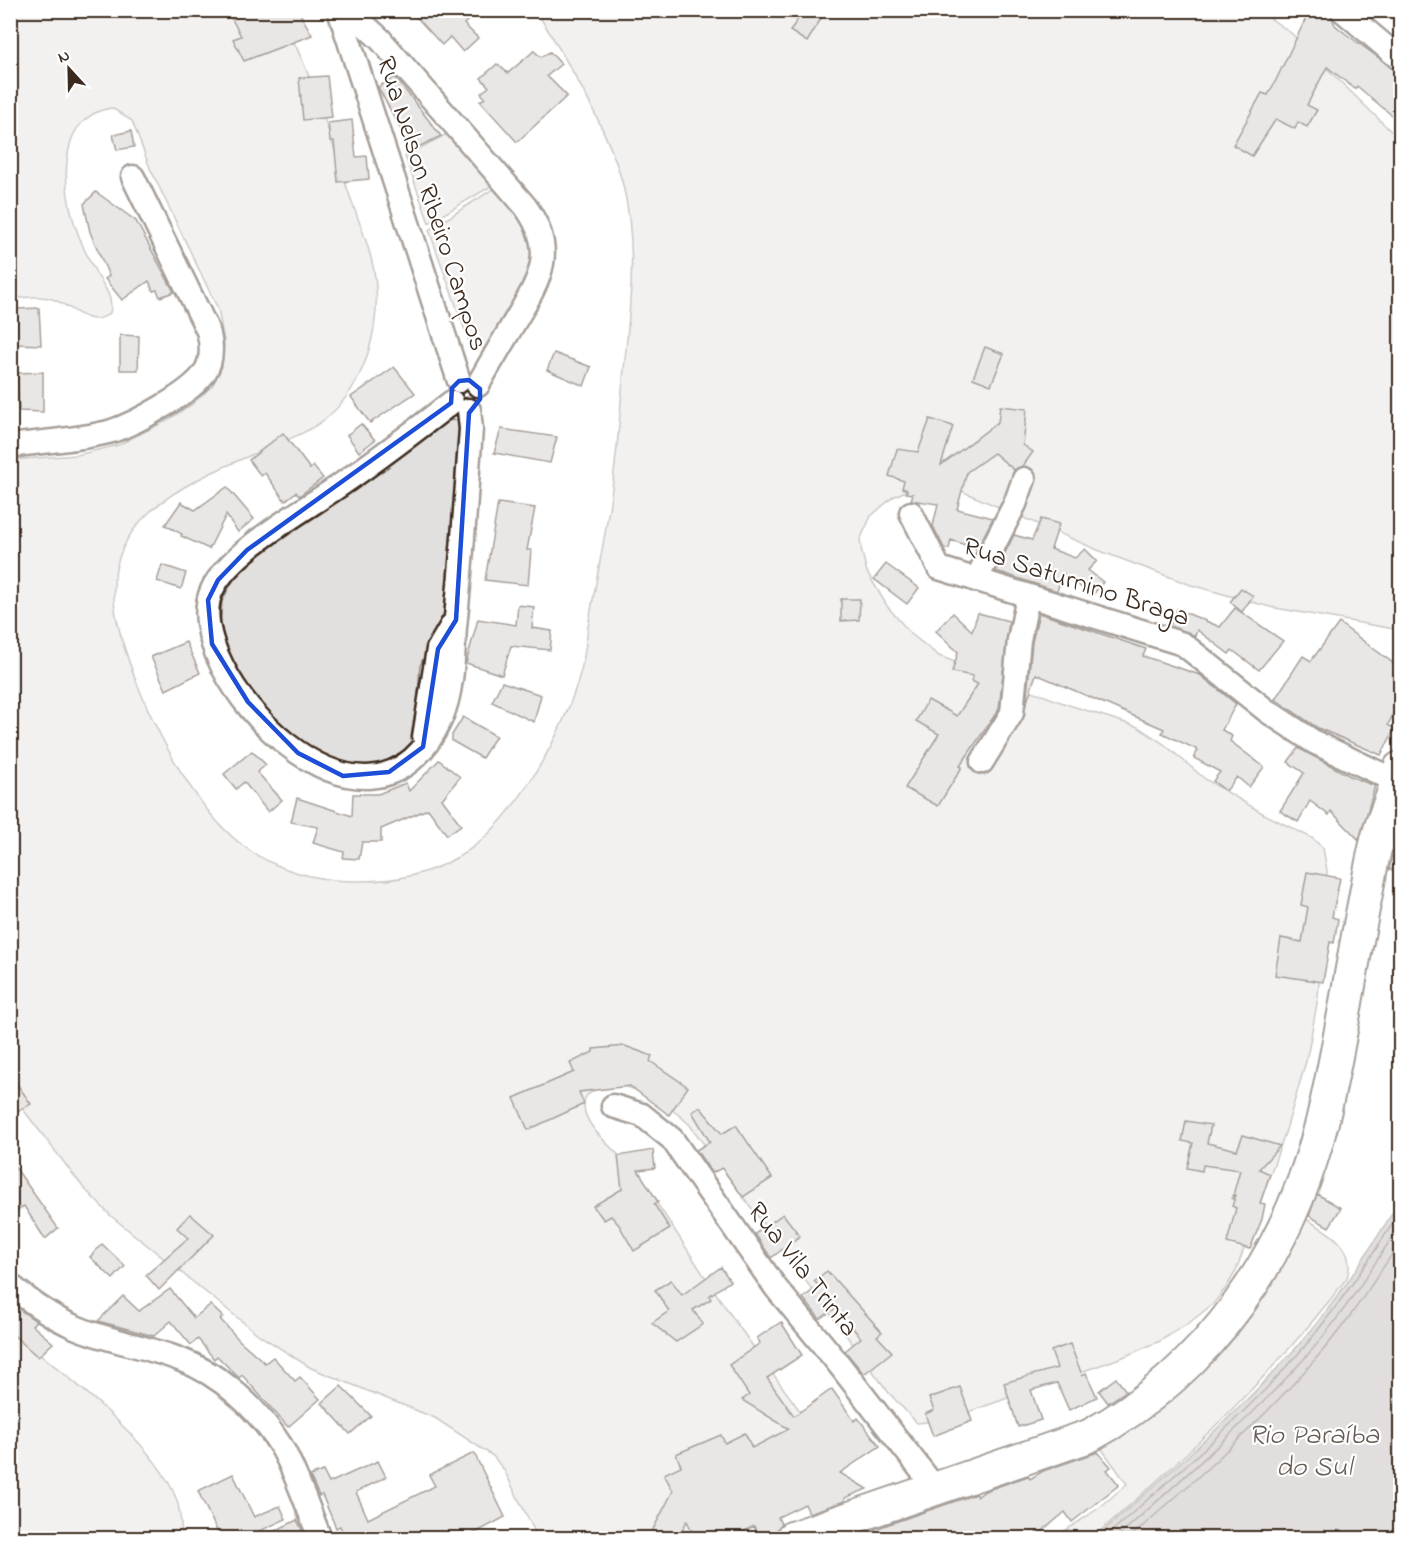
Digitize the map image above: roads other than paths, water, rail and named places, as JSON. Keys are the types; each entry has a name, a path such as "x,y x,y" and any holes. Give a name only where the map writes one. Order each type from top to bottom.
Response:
{"main road":[{"path":"792,1539 1068,1444 1108,1426 1162,1386 1217,1334 1240,1302 1283,1227 1304,1179 1322,1122 1390,838 1399,775"}],"street":[{"name":"Rua Nelson Ribeiro Campos","path":"339,10 464,394 471,429 456,620 446,704 434,733 423,747 403,765 377,776 344,776 312,763 278,737 234,684 212,644 206,610 218,580 247,550 405,439 464,394 539,279 543,252 539,229 525,206 388,47 348,10"},
{"path":"1342,10 1401,59"},
{"path":"10,446 114,430 154,411 186,390 206,372 212,353 208,331 133,177"},
{"path":"976,580 1002,530 1024,479"},
{"name":"Rua Saturnino Braga","path":"911,513 939,568 1183,644 1267,711 1305,736 1354,763 1399,775"},
{"path":"982,762 1012,712 1019,640 1028,597"},
{"name":"Rua Vila Trinta","path":"613,1106 642,1115 672,1139 776,1288 838,1363 935,1488"},
{"path":"10,1285 44,1310 74,1327 178,1358 211,1374 256,1414 282,1448 320,1539"}],"water":[{"name":"Rio Paraíba do Sul","path":"1400,1201 1400,1538 1095,1538 1222,1424 1294,1350 1337,1297"}]}
